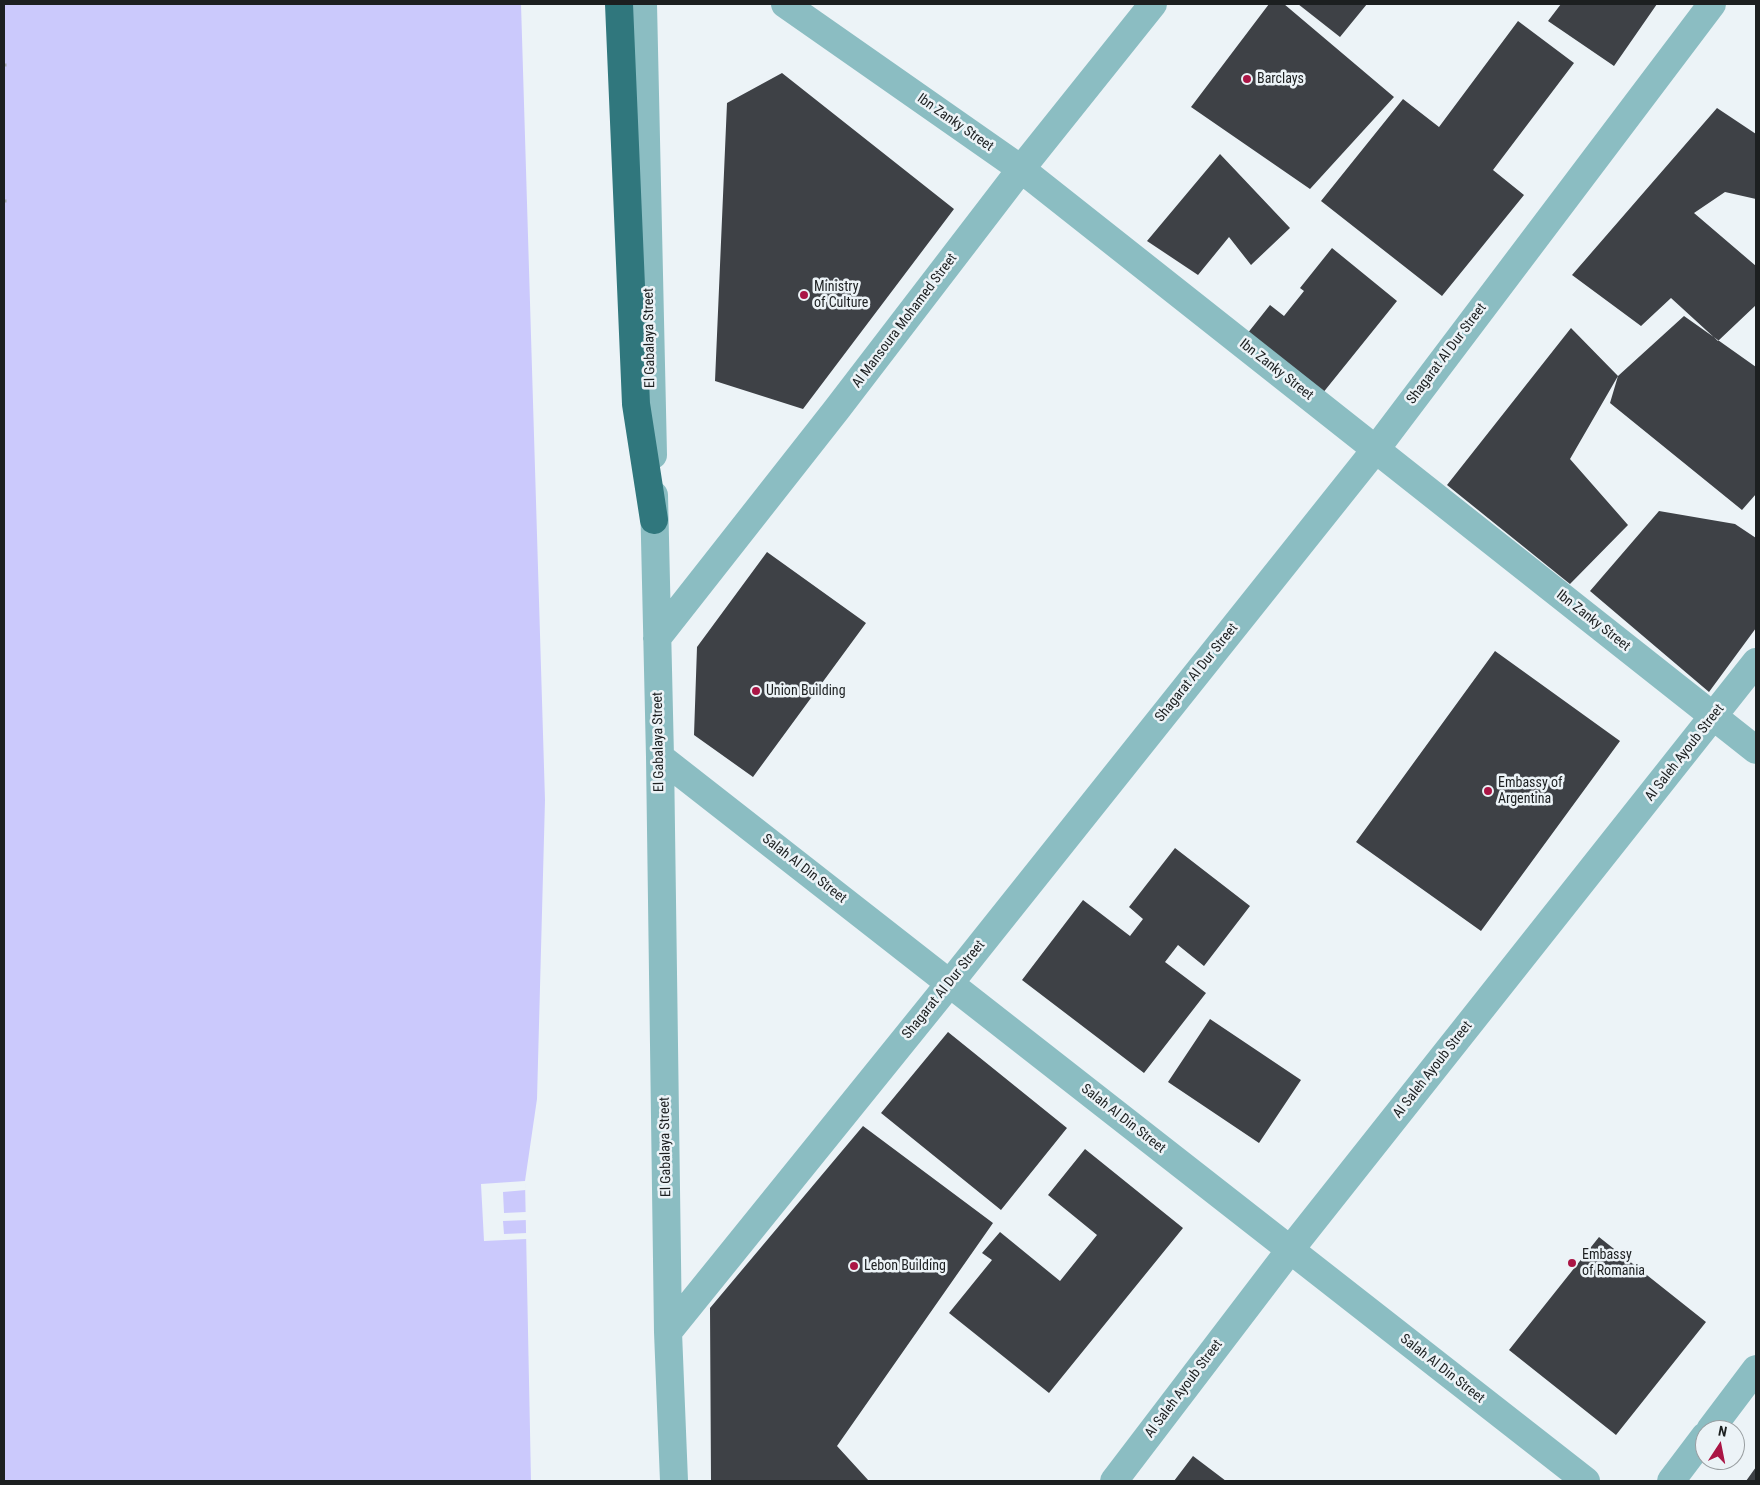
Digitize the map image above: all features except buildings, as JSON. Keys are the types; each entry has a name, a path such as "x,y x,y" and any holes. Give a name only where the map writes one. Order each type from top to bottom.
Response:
{"highway":[{"path":"620,4 636,404 654,520"}],"street":[{"name":"El Gabalaya Street","path":"643,4 660,757 668,1332 674,1481"},
{"name":"Ibn Zanky Street","path":"785,4 1021,169 1756,750"},
{"name":"Al Mansoura Mohamed Street","path":"657,638 837,409 1021,169 1153,4"},
{"name":"Shagarat Al Dur Street","path":"668,1332 950,983 1376,449 1712,4"},
{"name":"Al Saleh Ayoub Street","path":"1114,1481 1290,1250 1756,662"},
{"name":"Salah Al Din Street","path":"660,757 1586,1481"},
{"path":"1718,1420 1756,1369"},
{"path":"1671,1481 1695,1449"}],"path":[{"path":"4,201 9,201"}],"water":[{"path":"4,4 521,4 545,800 537,1099 525,1181 531,1481 4,1481"}],"pier":[{"path":"525,1181 526,1190 503,1192 504,1213 526,1212 527,1220 503,1221 504,1234 527,1233 527,1239 484,1241 481,1184"}],"place":[{"name":"Barclays","path":"1247,79"},
{"name":"Ministry of Culture","path":"804,295"},
{"name":"Union Building","path":"756,691"},
{"name":"Embassy of Argentina","path":"1488,791"},
{"name":"Embassy of Romania","path":"1572,1263"},
{"name":"Lebon Building","path":"854,1266"}]}
